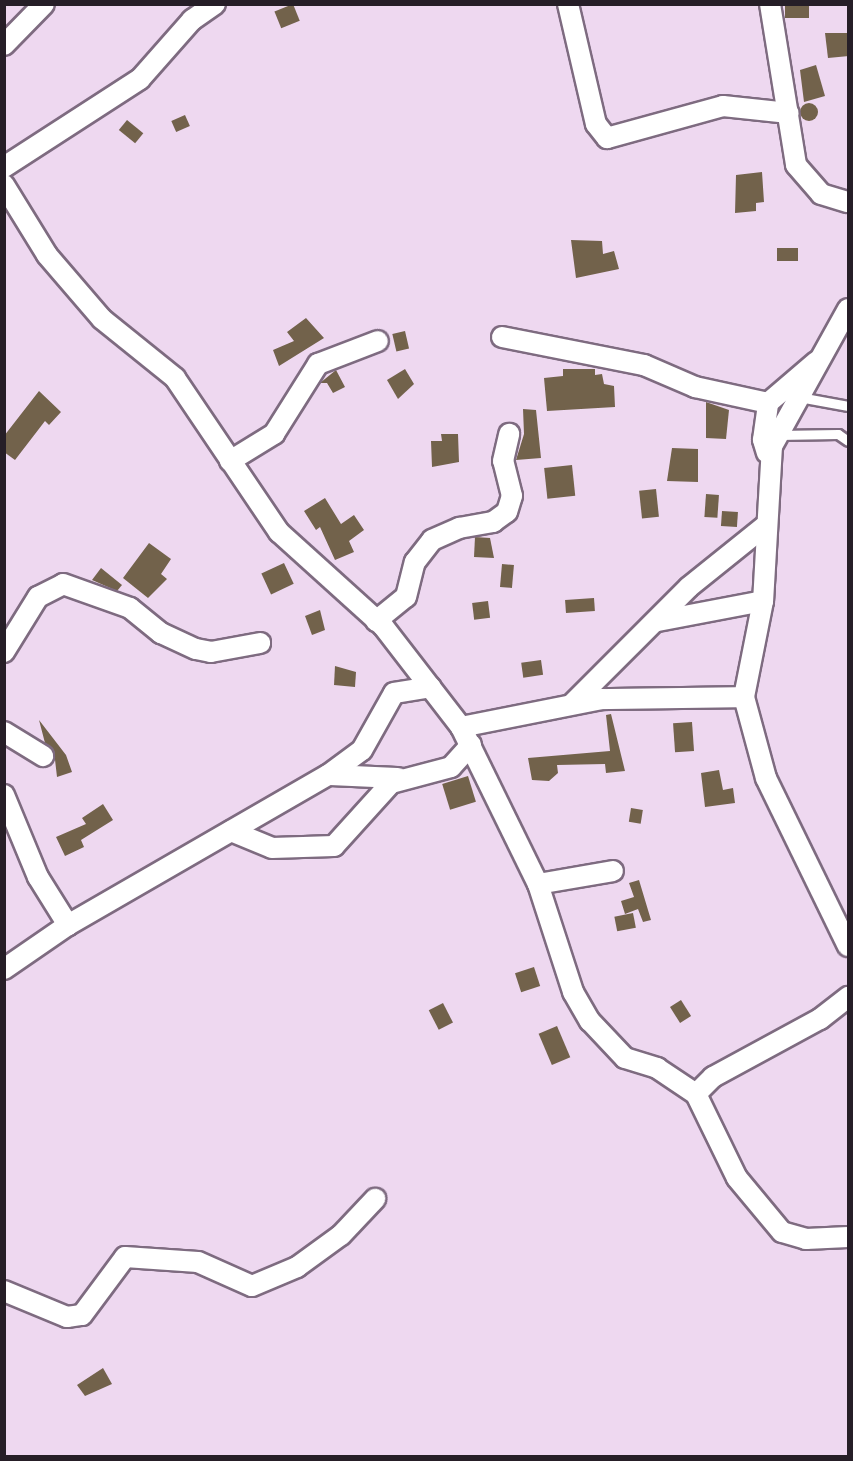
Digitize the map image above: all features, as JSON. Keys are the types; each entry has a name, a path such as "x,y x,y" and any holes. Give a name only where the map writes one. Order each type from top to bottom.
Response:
{"street":[{"path":"4,45 44,4"},
{"path":"4,166 140,79 192,20 215,4"},
{"path":"568,4 596,124 607,138 723,106 789,113"},
{"path":"770,4 796,165 808,184 849,202"},
{"path":"4,185 47,255 115,334 174,378 290,544 376,621 461,727 538,884 573,992 590,1021 625,1058 657,1068 696,1094 737,1178 763,1215 782,1232 806,1239 849,1237"},
{"path":"849,309 776,435 770,458 763,601 744,697 766,778 849,946"},
{"path":"502,337 644,365 695,387 768,403"},
{"path":"230,461 274,434 318,364 378,341"},
{"path":"770,458 763,440 768,403 820,359"},
{"path":"376,621 406,597 415,562 432,540 459,528 493,522 507,513 512,496 503,461 509,434"},
{"path":"572,704 658,621 689,587 765,526"},
{"path":"4,652 38,597 63,584 130,608 161,633 196,649 211,652 260,643"},
{"path":"658,621 763,601"},
{"path":"4,969 68,925 328,775 362,750 394,693 431,687"},
{"path":"461,727 572,704 706,694 744,697"},
{"path":"4,732 43,756"},
{"path":"328,775 398,778 451,767 471,745"},
{"path":"231,831 272,848 321,850 346,837 398,778"},
{"path":"4,795 38,877 68,925"},
{"path":"538,884 613,871"},
{"path":"696,1094 713,1077 820,1019 849,997"},
{"path":"4,1291 67,1317 82,1315 125,1257 198,1262 252,1286 297,1267 341,1235 375,1199"}],"lane":[{"path":"799,397 849,406"},
{"path":"776,435 838,434 849,441"}],"building":[{"path":"293,4 300,21 281,28 274,11"},
{"path":"785,4 809,4 809,18 785,18"},
{"path":"825,33 849,33 849,56 828,58"},
{"path":"816,65 825,96 804,102 800,70"},
{"path":"809,103 815,106 818,112 815,118 809,121 803,118 800,112 803,106"},
{"path":"185,115 190,126 176,132 171,121"},
{"path":"127,120 143,133 135,143 119,130"},
{"path":"762,172 764,202 756,203 756,211 735,213 736,175"},
{"path":"571,240 602,241 603,254 614,251 619,269 576,278"},
{"path":"777,248 798,248 798,261 777,261"},
{"path":"306,318 324,338 279,366 273,350 294,341 287,332"},
{"path":"405,331 409,349 396,351 392,334"},
{"path":"405,369 414,384 398,399 387,380"},
{"path":"563,369 595,369 595,375 602,374 604,384 614,386 615,407 547,411 544,378 563,376"},
{"path":"336,370 345,387 333,393 327,383 320,383"},
{"path":"39,391 61,412 49,425 45,421 15,460 4,452 4,436"},
{"path":"706,402 729,410 726,439 706,438"},
{"path":"523,409 536,410 541,458 516,460 524,434"},
{"path":"441,434 458,434 459,462 432,467 431,441 442,441"},
{"path":"672,448 698,449 698,482 667,481"},
{"path":"572,465 575,496 547,499 544,468"},
{"path":"656,489 659,517 642,519 639,491"},
{"path":"706,494 719,495 717,518 704,517"},
{"path":"325,498 341,524 354,515 364,530 349,541 354,552 335,560 320,527 316,530 304,511"},
{"path":"722,511 738,512 737,527 721,526"},
{"path":"475,537 490,538 494,558 474,557"},
{"path":"149,543 171,559 161,574 167,579 148,598 123,578"},
{"path":"284,563 294,584 271,594 261,574"},
{"path":"502,564 514,565 512,588 500,587"},
{"path":"101,568 122,585 117,591 92,580"},
{"path":"594,598 595,611 566,613 565,600"},
{"path":"488,601 490,618 474,620 472,603"},
{"path":"320,610 325,630 312,635 305,616"},
{"path":"541,660 543,675 523,678 521,663"},
{"path":"335,666 356,672 355,687 334,685"},
{"path":"611,714 625,771 606,773 605,764 557,765 558,773 549,781 532,780 528,758 610,751 606,715"},
{"path":"39,720 66,755 72,772 57,777 54,751 45,743"},
{"path":"692,722 694,751 675,752 673,723"},
{"path":"719,770 723,790 733,788 735,803 705,807 701,773"},
{"path":"468,776 476,802 450,810 442,784"},
{"path":"103,804 113,820 81,840 84,847 65,856 56,837 86,824 82,818"},
{"path":"631,808 643,810 641,824 629,822"},
{"path":"639,880 651,920 643,922 638,909 625,914 621,901 634,897 629,883"},
{"path":"633,913 636,928 617,931 614,917"},
{"path":"534,967 540,986 521,992 515,973"},
{"path":"681,1000 691,1016 680,1023 670,1007"},
{"path":"443,1003 453,1023 439,1030 429,1010"},
{"path":"557,1026 570,1057 552,1065 539,1034"},
{"path":"103,1368 112,1384 85,1396 77,1385"}]}
